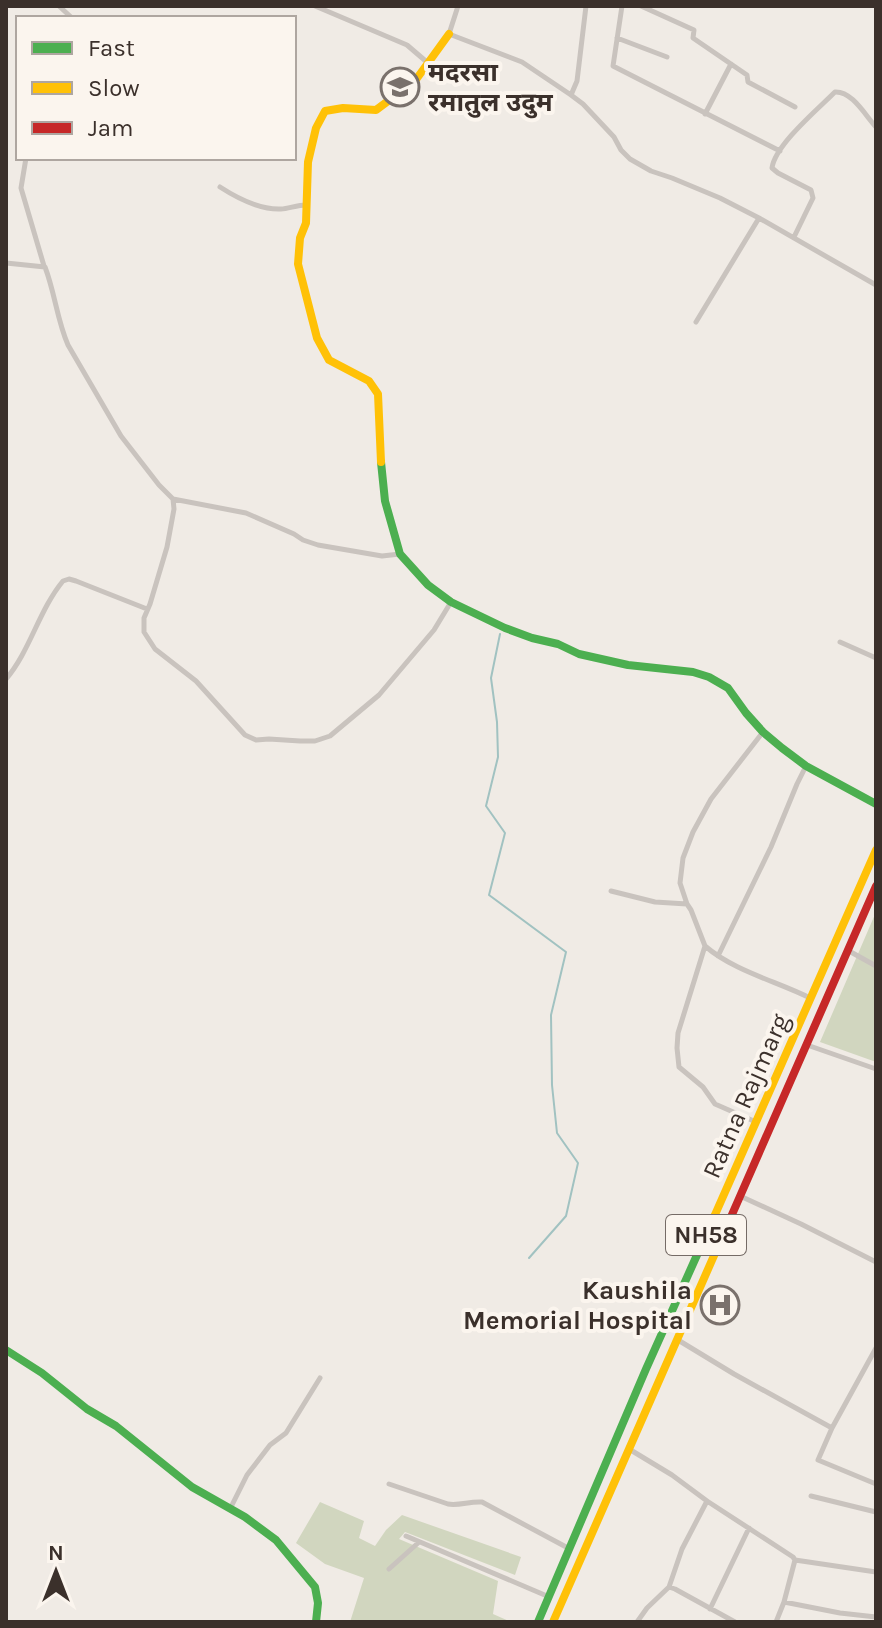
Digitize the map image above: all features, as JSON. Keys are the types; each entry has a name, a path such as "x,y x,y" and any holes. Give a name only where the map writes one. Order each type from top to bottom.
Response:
{"main road":[{"path":"449,34 415,81 376,110 343,108 325,111 316,128 308,162 306,223 300,238 298,264 317,338 329,360 369,381 378,394 385,501 400,554 428,585 451,602 505,628 558,644 579,654 709,677 728,688 763,732 806,766 876,804"},
{"name":"Ratna Rajmarg","path":"538,1622 646,1369 876,850"},
{"name":"Ratna Rajmarg","path":"556,1621 876,886"},
{"path":"6,1350 42,1373 87,1409 116,1426 192,1487 276,1540 315,1587 318,1603 316,1622"}],"street":[{"path":"315,6 407,45 429,64"},
{"path":"458,6 449,34 522,62 571,95 614,137 630,159 759,218 876,285"},
{"path":"571,95 577,81 586,6"},
{"path":"622,6 613,66 780,151"},
{"path":"641,6 694,30 693,38 747,75 748,82 795,107"},
{"path":"617,38 667,57"},
{"path":"705,114 731,64"},
{"path":"794,237 813,198 811,190 772,168 773,160 790,136 835,92 841,91 876,127"},
{"path":"26,160 22,195 53,289 61,330 121,436 159,485 173,499 246,513 318,545 382,556 400,554"},
{"path":"220,187 259,206 281,209 306,205"},
{"path":"696,322 759,218"},
{"path":"6,263 45,267"},
{"path":"173,499 167,547 142,624 155,649 196,681 245,735 256,740 315,741 330,736 379,695 434,630 451,602"},
{"path":"6,679 63,581 76,581 147,609"},
{"path":"840,642 876,658"},
{"path":"763,732 711,799 683,858 680,883 705,946 718,956 811,998"},
{"path":"718,956 806,766"},
{"path":"611,891 655,902 687,904"},
{"path":"705,946 678,1033 679,1067 703,1087 715,1104 756,1123"},
{"path":"848,951 876,966"},
{"path":"807,1045 876,1069"},
{"path":"740,1196 876,1262"},
{"path":"677,1339 832,1428"},
{"path":"876,1348 818,1460 876,1484"},
{"path":"869,1361 876,1366"},
{"path":"230,1509 247,1475 270,1445 286,1433 320,1378"},
{"path":"629,1449 795,1560 876,1572"},
{"path":"389,1484 448,1504 482,1502 569,1549"},
{"path":"811,1496 876,1512"},
{"path":"637,1622 669,1587 682,1549 707,1501"},
{"path":"710,1609 749,1528"},
{"path":"406,1536 548,1596"},
{"path":"389,1569 418,1543"},
{"path":"776,1622 795,1560"},
{"path":"669,1587 735,1622"},
{"path":"784,1602 876,1617"}],"green space":[{"path":"876,912 876,1062 820,1042"},
{"path":"320,1502 364,1521 359,1538 375,1546 402,1515 521,1557 515,1575 405,1532 399,1539 498,1581 493,1614 511,1622 350,1622 364,1578 325,1564 296,1543"}],"waterway":[{"path":"500,634 491,678 498,757 486,806 505,833 489,895 566,952 551,1015 552,1085 557,1133 578,1163 566,1216 529,1258"}],"traffic: fast":[{"path":"381,462 385,501 400,554 428,585 451,602 505,628 558,644 579,654 709,677 728,688 763,732 782,748 806,766 876,804"},
{"path":"538,1622 714,1217"},
{"path":"6,1350 42,1373 87,1409 116,1426 192,1487 245,1517 276,1540 315,1587 318,1603 316,1622"}],"traffic: slow":[{"path":"381,462 378,394 369,381 329,360 317,338 298,264 300,238 306,223 308,162 316,128 325,111 343,108 376,110 415,81 449,34"},
{"path":"714,1217 876,850"},
{"path":"553,1622 727,1226"}],"traffic: jam":[{"path":"727,1226 876,886"}],"place":[{"name":"मदरसा रमातुल उदुम","path":"400,87"},
{"name":"Kaushila Memorial Hospital","path":"720,1305"}]}
